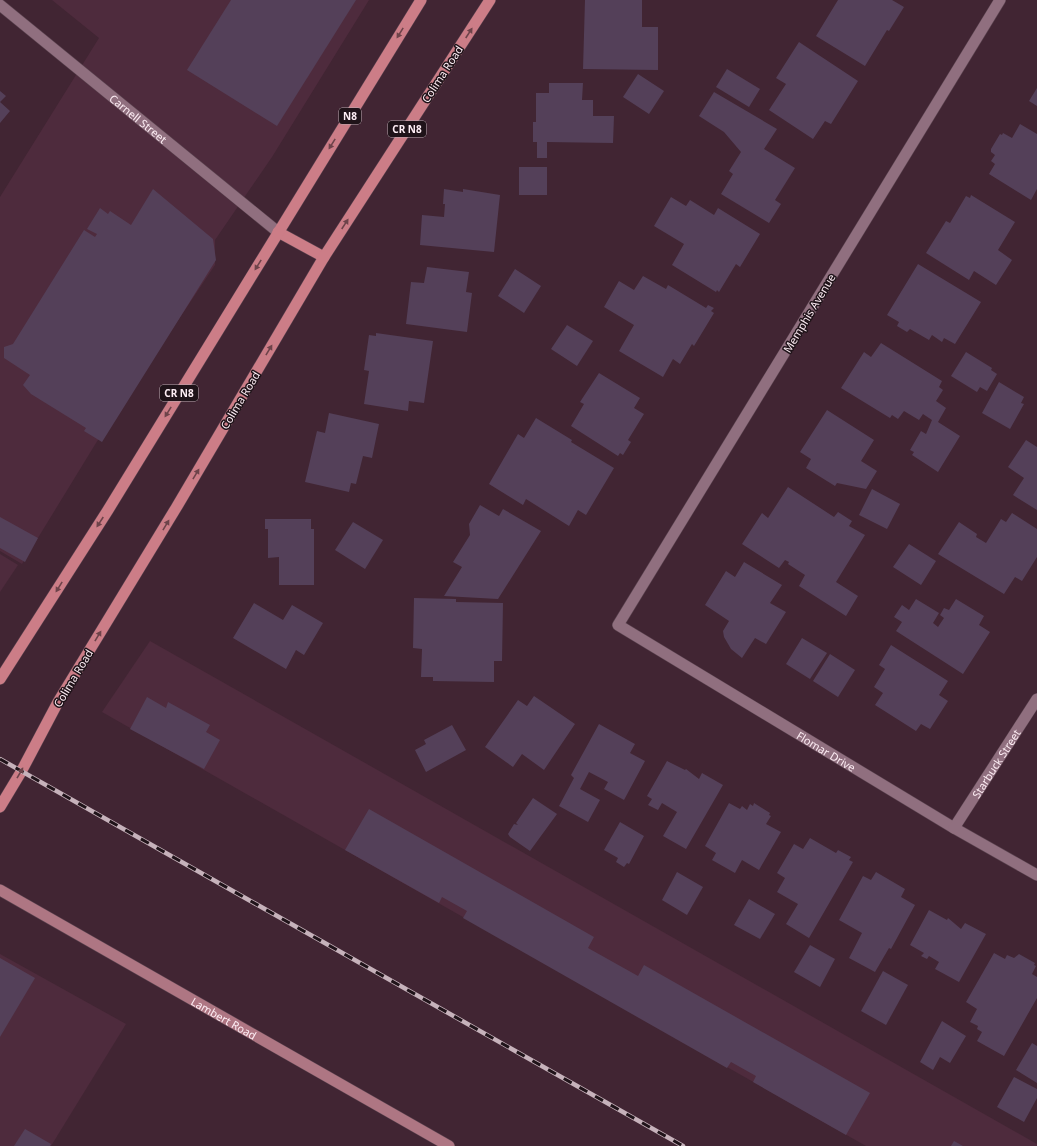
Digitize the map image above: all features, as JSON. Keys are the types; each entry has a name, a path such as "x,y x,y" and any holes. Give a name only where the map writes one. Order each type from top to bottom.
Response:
{"main road":[{"name":"N8","path":"278,232 421,0"},
{"name":"Colima Road","path":"0,807 21,772 58,702 176,508 324,257 490,0"},
{"path":"278,232 324,257"},
{"name":"CR N8","path":"0,679 108,510 278,232"},
{"name":"Lambert Road","path":"0,890 449,1146"}],"street":[{"name":"Memphis Avenue","path":"618,625 1000,0"},
{"name":"Carnell Street","path":"0,5 278,232"},
{"name":"Flomar Drive","path":"618,625 954,828 1037,875"},
{"name":"Starbuck Street","path":"954,828 1037,699"}],"shaded area":[{"path":"52,0 369,0 272,157 215,240 215,265 96,443 22,564 0,551 0,197 99,38"},
{"path":"0,554 18,565 0,592"},
{"path":"150,641 1037,1144 1037,1146 866,1146 102,712"},
{"path":"0,954 126,1024 51,1146 0,1146"}],"building":[{"path":"231,0 356,0 277,126 187,70"},
{"path":"585,0 642,0 642,27 658,27 658,70 583,69"},
{"path":"838,0 892,0 904,7 889,31 887,30 865,66 816,36"},
{"path":"799,42 858,81 831,124 825,121 813,139 769,110 786,84 776,78"},
{"path":"727,69 760,89 749,107 716,87"},
{"path":"638,74 664,91 649,114 623,97"},
{"path":"549,83 583,83 582,100 593,100 593,116 614,116 613,143 547,142 547,158 537,158 537,142 533,142 533,122 536,122 536,93 549,93"},
{"path":"1037,88 1037,106 1029,101"},
{"path":"0,91 6,96 0,102"},
{"path":"714,92 777,129 764,149 795,168 775,200 781,204 769,223 721,194 733,174 729,171 741,152 724,132 699,116"},
{"path":"0,102 10,111 0,123"},
{"path":"1020,124 1037,134 1037,189 1031,200 989,174 995,164 991,161 995,155 991,152 991,149 1000,134 1002,135 1003,133 1012,138"},
{"path":"519,167 547,167 547,195 519,195"},
{"path":"153,189 213,239 216,260 102,442 84,431 86,428 31,394 23,385 30,375 4,358 4,347 13,344 84,230 95,237 97,234 87,229 100,208 108,214 110,211 131,225"},
{"path":"444,189 463,192 463,189 500,195 494,252 420,245 422,215 444,217"},
{"path":"971,195 1015,222 998,250 1012,260 996,285 974,271 969,280 926,253 946,221 950,223 966,196 970,198"},
{"path":"671,197 686,206 690,200 714,215 718,208 760,234 740,267 736,264 719,292 717,290 716,292 672,265 684,244 654,226"},
{"path":"918,264 981,302 955,344 944,338 942,342 932,335 929,340 910,329 907,332 897,326 899,322 887,315"},
{"path":"427,267 469,272 466,292 472,293 467,332 406,324 411,282 424,283"},
{"path":"515,269 541,286 524,313 498,296"},
{"path":"643,276 666,289 668,285 706,308 708,305 714,308 711,311 714,313 694,346 692,344 680,364 673,359 663,377 619,351 634,325 604,307 619,281 634,290"},
{"path":"567,325 593,341 577,366 551,349"},
{"path":"376,333 433,341 424,403 409,401 408,411 364,404 369,371 364,370 369,335 376,336"},
{"path":"881,343 942,381 939,387 943,390 936,401 946,408 938,422 960,436 938,472 912,455 914,452 910,450 921,431 926,434 932,420 923,414 919,420 904,411 898,419 892,415 890,418 841,388 864,352 871,357"},
{"path":"966,352 992,368 991,370 997,374 987,391 980,387 977,392 951,376"},
{"path":"599,373 640,398 634,408 644,414 628,440 631,442 623,455 620,453 618,456 571,426 584,404 580,402"},
{"path":"999,382 1024,397 1021,403 1024,404 1010,429 982,413"},
{"path":"827,410 874,440 861,461 877,471 866,489 837,483 835,486 806,468 811,459 800,452"},
{"path":"329,413 379,424 372,458 363,456 356,484 351,483 349,492 305,482 317,431 325,433"},
{"path":"536,418 572,440 571,442 614,468 586,515 578,510 569,526 526,499 523,505 489,484 518,434 524,438"},
{"path":"1026,440 1037,447 1037,510 1013,495 1024,478 1008,467"},
{"path":"788,487 834,517 838,512 852,521 849,526 865,535 836,582 858,596 846,616 799,586 805,575 788,564 789,562 785,560 779,568 742,544 762,513 768,518"},
{"path":"872,489 900,504 887,529 859,515"},
{"path":"480,505 499,516 503,509 541,531 498,599 444,596 462,567 453,562 470,535 469,524"},
{"path":"1012,513 1037,529 1037,557 1022,581 1015,577 1004,594 938,554 959,522 977,534 976,537 986,543 1001,519 1006,522"},
{"path":"0,517 38,538 25,562 0,548"},
{"path":"265,519 311,519 311,529 314,529 314,585 279,585 279,557 268,558 268,529 265,529"},
{"path":"353,522 383,540 365,569 335,550"},
{"path":"909,544 936,561 921,585 893,567"},
{"path":"744,562 782,585 770,603 786,612 766,644 755,638 742,658 731,649 724,637 723,631 729,621 705,605 726,571 735,577"},
{"path":"414,598 456,599 456,602 503,603 502,661 494,661 494,682 433,681 433,677 421,677 422,649 413,648"},
{"path":"916,599 939,613 933,623 938,627 944,618 940,615 944,608 949,610 956,599 984,616 979,625 990,632 963,674 896,631 902,622 894,617 902,605 909,610"},
{"path":"254,603 283,620 292,605 323,623 304,655 296,650 286,669 233,638"},
{"path":"802,638 827,653 810,679 786,664"},
{"path":"891,645 948,681 939,695 948,701 930,729 921,724 916,731 875,705 883,693 874,687 885,669 879,665"},
{"path":"830,654 855,670 838,697 813,681"},
{"path":"534,696 575,724 544,770 522,754 513,767 485,747 518,700 527,706"},
{"path":"147,697 166,708 168,702 210,725 206,732 220,740 204,769 130,729"},
{"path":"599,724 635,744 630,753 645,761 624,800 604,789 608,782 589,772 580,789 600,800 588,822 559,806 574,778 571,775"},
{"path":"452,725 466,750 426,772 415,750 426,744 424,740"},
{"path":"667,761 685,770 686,769 699,779 702,773 723,785 686,849 663,836 677,812 662,803 658,810 648,805 652,799 647,796"},
{"path":"533,798 557,814 530,851 508,834 514,824 518,825 516,823"},
{"path":"729,803 740,809 742,806 747,810 750,804 753,806 754,803 770,813 769,815 771,816 766,824 781,832 759,870 742,860 735,873 712,860 716,853 705,846"},
{"path":"369,809 594,937 588,948 638,976 644,965 870,1093 846,1135 753,1082 756,1076 731,1062 727,1068 463,918 467,911 442,897 439,903 345,850"},
{"path":"620,822 644,836 629,864 627,863 624,867 616,862 618,858 604,850"},
{"path":"810,838 836,853 838,850 851,857 849,860 853,862 809,938 786,924 798,904 777,892 785,878 777,873 794,844 803,849"},
{"path":"677,872 703,887 687,915 662,900"},
{"path":"876,872 905,889 901,897 915,905 891,949 889,948 875,972 849,958 862,933 839,920 863,876 871,880"},
{"path":"749,899 775,914 760,939 734,925"},
{"path":"929,910 947,920 948,918 961,929 965,923 986,934 959,982 935,969 939,962 929,956 927,959 921,956 924,953 910,945"},
{"path":"810,945 835,959 820,987 794,972"},
{"path":"994,953 1005,959 1007,955 1014,958 1019,954 1035,963 1034,965 1036,966 1032,974 1037,977 1037,998 1004,1056 977,1041 982,1032 977,1029 978,1026 970,1022 977,1009 966,1002"},
{"path":"0,958 35,978 0,1037"},
{"path":"883,971 908,985 886,1025 861,1011"},
{"path":"942,1021 966,1036 950,1063 940,1057 933,1070 920,1062"},
{"path":"1032,1043 1037,1046 1037,1083 1016,1070"},
{"path":"1014,1077 1037,1089 1037,1098 1024,1122 997,1107"},
{"path":"25,1129 51,1144 50,1146 14,1146"},
{"path":"954,1141 963,1146 951,1146"}],"railway":[{"path":"0,759 683,1146"}]}
